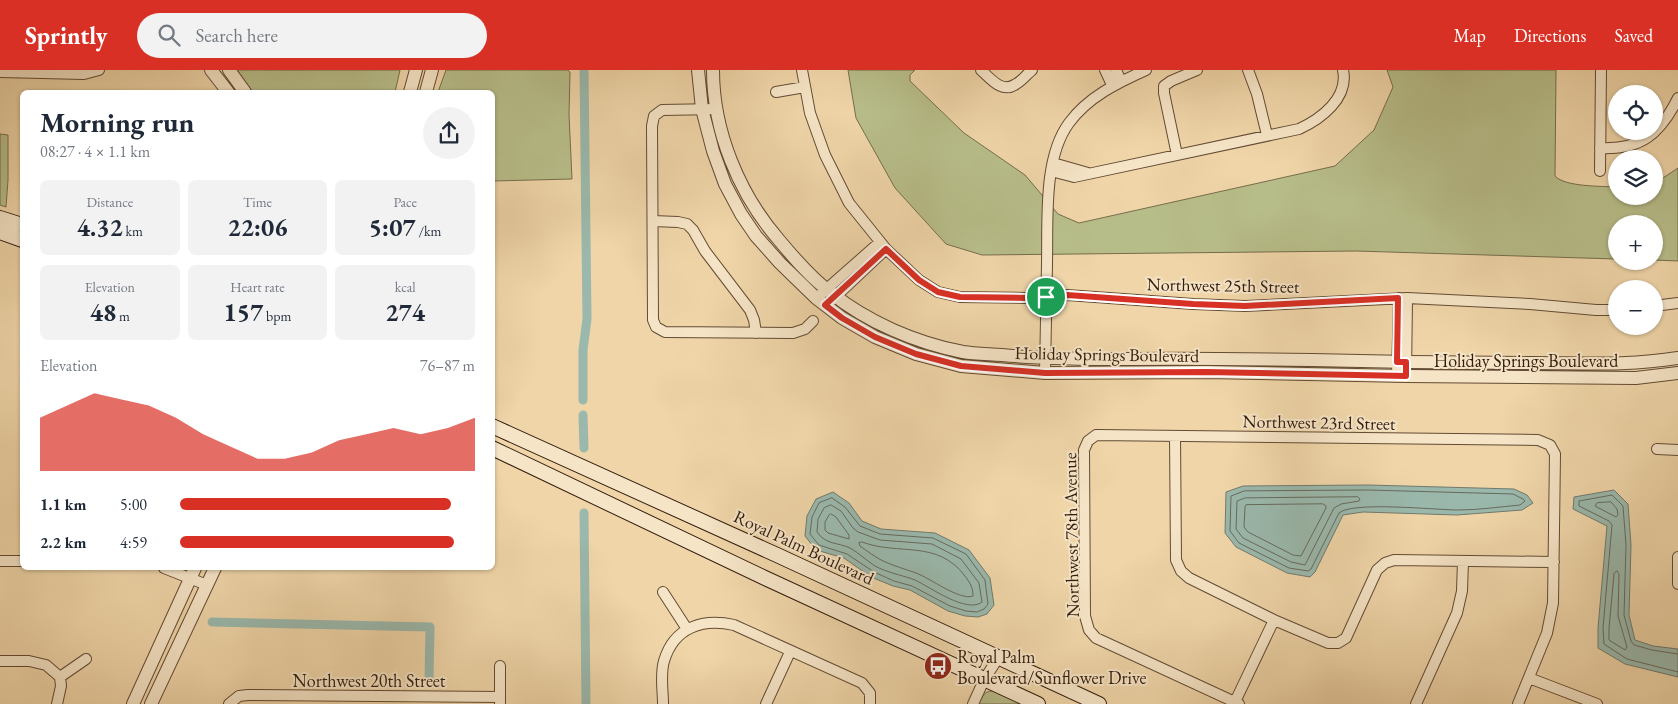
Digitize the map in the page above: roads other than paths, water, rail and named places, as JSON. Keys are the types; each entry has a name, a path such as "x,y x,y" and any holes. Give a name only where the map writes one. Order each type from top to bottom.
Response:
{"main road":[{"path":"0,218 20,224"},
{"path":"0,232 20,239"},
{"name":"Royal Palm Boulevard","path":"495,427 1099,704"},
{"path":"495,449 1038,704"}],"street":[{"path":"0,72 84,74 99,70"},
{"path":"211,70 226,90"},
{"path":"228,70 243,90"},
{"path":"411,90 416,70"},
{"path":"427,90 432,70"},
{"name":"Holiday Springs Boulevard","path":"698,70 702,109 713,151 725,184 741,214 756,236 780,263 821,302 842,318 875,337 916,354 961,366 1045,373 1207,372 1636,378 1678,373"},
{"name":"Holiday Springs Boulevard","path":"713,70 717,109 726,147 738,178 753,207 767,227 790,253 831,293 881,324 920,340 964,352 1045,359 1207,358 1635,364 1678,358"},
{"name":"Northwest 25th Street","path":"802,70 810,113 825,155 849,204 883,246 919,280 938,292 960,297 1027,298 1067,295 1245,306 1403,298 1608,310"},
{"path":"981,70 1000,86 1010,88 1032,70"},
{"path":"1104,70 1116,83"},
{"path":"1116,70 1116,83"},
{"path":"1045,373 1048,189 1057,144 1068,124 1084,106 1116,83 1146,70"},
{"path":"1176,155 1164,86 1197,70"},
{"path":"1248,70 1258,94 1267,135"},
{"path":"1052,167 1074,178 1299,129 1320,118 1331,108 1338,97 1345,77 1343,70"},
{"path":"1600,70 1600,171"},
{"path":"776,92 805,87"},
{"path":"1600,148 1615,149 1642,142 1663,122 1678,98"},
{"path":"717,109 662,110 654,116 652,126 652,221 653,320 656,327 665,332 793,333 805,329 813,321"},
{"path":"652,221 678,222 686,224 693,230 704,251 750,310 756,333"},
{"path":"821,302 883,246"},
{"path":"1402,376 1403,298"},
{"path":"1663,305 1678,303"},
{"name":"Northwest 23rd Street","path":"1088,441 1096,435 1538,440 1550,445 1555,454 1554,562"},
{"path":"1175,436 1176,560 1181,570 1190,578 1274,620 1328,643 1338,643 1346,638 1377,570 1394,560 1554,562 1553,603 1547,633 1518,704"},
{"name":"Northwest 78th Avenue","path":"1088,441 1084,450 1085,616 1089,630 1096,638 1236,703"},
{"path":"1657,449 1678,450"},
{"path":"1678,557 1678,584"},
{"path":"0,561 20,561"},
{"path":"1416,704 1457,613 1462,591 1463,562"},
{"path":"176,570 193,573 207,585"},
{"path":"151,704 213,570"},
{"path":"133,704 193,573"},
{"path":"663,592 687,628"},
{"path":"1236,703 1274,620"},
{"path":"663,704 664,663 677,637 687,628 706,623 720,622 734,625 862,683 870,693 870,704"},
{"path":"766,704 790,652"},
{"path":"973,704 984,680 998,658"},
{"path":"60,677 86,659"},
{"path":"0,661 29,661 46,665 60,677 61,686 57,704"},
{"path":"500,666 500,700"},
{"path":"1529,678 1597,704"},
{"name":"Northwest 20th Street","path":"229,704 239,696 248,695 364,700 500,700"}],"water":[{"path":"1368,485 1514,489 1527,495 1533,503 1522,510 1457,515 1363,512 1343,515 1315,572 1310,577 1287,573 1236,547 1225,533 1226,492 1243,486"},
{"path":"1614,490 1628,504 1631,545 1629,615 1635,640 1653,646 1678,649 1678,677 1625,664 1598,648 1607,526 1573,509 1574,497"},
{"path":"833,492 849,503 862,521 881,529 935,533 969,550 990,578 994,605 987,614 978,617 965,616 948,611 910,590 893,586 871,577 844,558 816,550 805,536 807,516 816,499"}],"waterway":[{"path":"583,400 583,350 587,319 584,70"},
{"path":"583,415 584,448"},
{"path":"584,513 586,704"},
{"path":"212,622 430,627 429,680"}],"place":[{"name":"Royal Palm Boulevard/Sunflower Drive","path":"938,666"}]}
